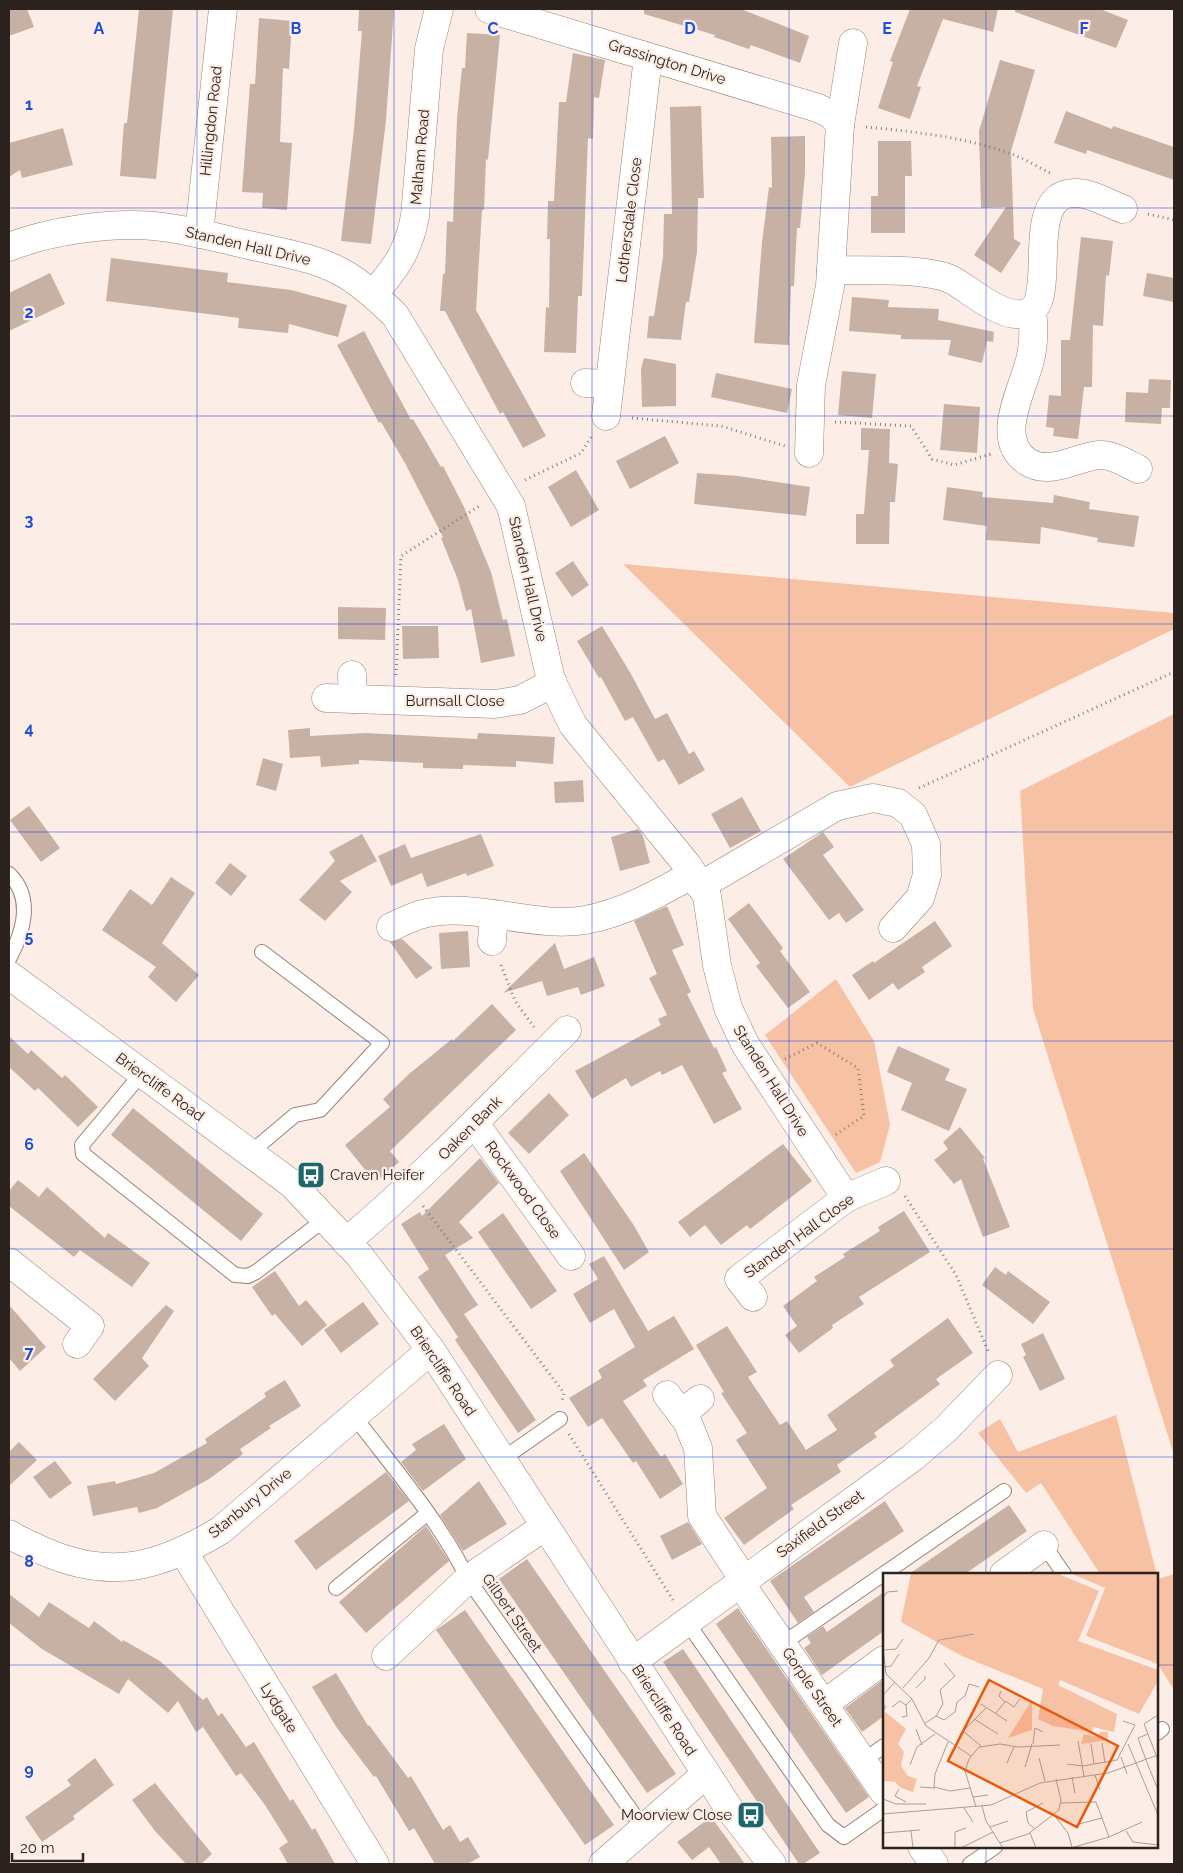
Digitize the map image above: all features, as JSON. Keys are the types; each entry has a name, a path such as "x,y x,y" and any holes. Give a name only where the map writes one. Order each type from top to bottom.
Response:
{"street":[{"name":"Hillingdon Road","path":"199,234 224,9"},
{"name":"Malham Road","path":"373,294 388,277 411,238 415,216 429,49 439,9"},
{"name":"Grassington Drive","path":"489,9 818,108 832,115 840,125"},
{"path":"809,453 811,385 831,270 840,125 853,43"},
{"name":"Lothersdale Close","path":"606,416 597,384 648,56"},
{"path":"831,270 923,273 950,279 982,300 1003,310 1020,315 1032,311 1039,300 1048,214 1056,201 1064,195 1078,193 1123,209"},
{"name":"Standen Hall Drive","path":"9,247 28,240 110,226 154,226 310,259 347,275 373,294 394,315 503,491 513,512 553,683 573,725 697,880 707,896 717,965 728,1008 745,1044 846,1198"},
{"path":"1032,311 1034,326 1030,358 1011,419 1010,435 1015,446 1026,461 1036,466 1054,466 1099,455 1116,458 1138,469"},
{"name":"Burnsall Close","path":"326,698 353,687 395,700 495,704 520,700 553,683"},
{"path":"391,927 420,915 456,911 493,928 544,920 584,920 622,910 655,895 697,880 837,806 872,798 898,803 913,815 926,844 927,875 920,898 893,928"},
{"name":"Briercliffe Road","path":"9,975 292,1184 346,1242 431,1350 544,1528 706,1774 728,1807 772,1864"},
{"name":"Oaken Bank","path":"346,1242 400,1197 559,1038"},
{"name":"Rockwood Close","path":"475,1124 571,1256"},
{"name":"Standen Hall Close","path":"740,1281 846,1198 886,1181"},
{"path":"9,1262 89,1327"},
{"name":"Stanbury Drive","path":"9,1534 60,1558 92,1567 131,1568 183,1552 222,1530 431,1350"},
{"name":"Saxifield Street","path":"632,1662 912,1458 946,1429 998,1375"},
{"name":"Gorple Street","path":"683,1402 698,1448 702,1516 782,1644 824,1704 874,1753 883,1788"},
{"path":"386,1656 468,1579 544,1528"},
{"path":"1005,1573 1044,1545"},
{"name":"Lydgate","path":"183,1552 375,1864"},
{"path":"824,1704 883,1661"},
{"path":"603,1864 706,1774"},
{"path":"923,1848 934,1864"}],"lane":[{"path":"9,874 15,880 22,900 24,922 19,940 9,959"},
{"path":"250,1153 295,1115 320,1110 382,1043 262,952"},
{"path":"142,1073 82,1145 83,1154 116,1181 234,1275 241,1277 256,1272 325,1219"},
{"name":"Gilbert Street","path":"354,1416 428,1513 456,1556 468,1579 644,1829"},
{"path":"501,1460 560,1420"},
{"path":"885,1573 1004,1491"},
{"path":"336,1588 428,1513"},
{"path":"1044,1545 1063,1573"},
{"path":"782,1644 883,1574"},
{"path":"687,1622 828,1825 844,1837 883,1810"},
{"path":"970,1864 994,1848"}],"path":[{"path":"840,125 922,133 974,144 1022,159 1054,174 1078,193"},
{"path":"395,700 401,556 503,491 580,453 606,416 721,426 809,453"},
{"path":"810,421 911,426 932,459 954,465 1015,446"},
{"path":"891,801 1174,672"},
{"path":"493,928 515,1001 532,1026 559,1038"},
{"path":"762,1070 817,1043 858,1068 864,1116 814,1149"},
{"path":"886,1181 894,1178 956,1275 998,1375"}],"shaded area":[{"path":"623,564 1174,613 1174,629 850,787"},
{"path":"1174,714 1174,1455 1033,1009 1020,791"},
{"path":"836,979 874,1041 890,1125 880,1162 856,1173 765,1035"},
{"path":"1116,1415 1157,1573 1099,1573 1041,1483 1026,1493 978,1433 1000,1419 1018,1452"},
{"path":"1174,1574 1174,1690 1158,1665 1158,1579"}],"building":[{"path":"9,9 27,9 34,27 9,36"},
{"path":"139,9 173,9 156,179 120,176 124,123 127,123"},
{"path":"359,9 394,9 386,120 371,244 341,241 354,129 362,31 358,31"},
{"path":"644,9 741,9 809,36 800,63 751,45 749,49 714,37 715,35 644,14"},
{"path":"910,9 998,9 993,32 943,19 917,86 921,87 910,119 878,108 893,62 890,61"},
{"path":"1015,9 1100,9 1128,20 1116,48 1015,12"},
{"path":"259,18 292,21 289,69 283,68 280,142 292,143 287,210 262,208 263,193 242,192 250,84 255,84"},
{"path":"467,33 500,35 488,160 486,159 476,310 546,436 523,448 503,412 500,414 445,311 440,311 443,274 445,274 447,221 453,222 457,118 462,68 465,68"},
{"path":"573,53 605,60 599,98 594,97 593,139 588,138 582,296 578,296 576,353 544,352 546,307 549,308 550,239 547,239 548,201 554,201 559,102 566,102"},
{"path":"1000,60 1035,70 1011,151 1014,239 1021,243 1001,273 974,255 1006,207 981,208 979,131"},
{"path":"701,106 704,198 698,198 697,252 689,302 686,302 681,340 647,338 649,316 654,316 663,257 664,214 672,214 670,107"},
{"path":"1066,111 1112,129 1113,126 1174,147 1174,180 1087,150 1086,154 1054,143"},
{"path":"63,128 73,165 22,178 20,170 9,177 9,143"},
{"path":"805,136 805,173 800,228 797,228 794,286 791,286 789,345 754,343 762,242 769,187 772,188 771,137"},
{"path":"878,141 911,141 912,176 905,176 905,233 871,233 871,196 878,196"},
{"path":"1081,237 1113,241 1109,276 1106,275 1103,326 1093,325 1092,387 1084,387 1078,439 1053,436 1054,428 1046,427 1049,395 1061,396 1061,340 1070,340"},
{"path":"111,258 228,273 227,282 291,290 347,305 338,337 289,324 288,333 238,328 239,318 106,301"},
{"path":"50,273 65,304 9,331 9,293"},
{"path":"1147,273 1174,278 1174,302 1143,296"},
{"path":"852,297 889,300 888,307 939,309 938,320 994,332 993,342 987,341 982,363 948,355 951,340 901,339 901,335 849,331"},
{"path":"364,331 411,420 413,419 441,467 443,466 464,507 491,572 503,620 507,619 515,656 481,663 471,609 466,611 458,580 441,538 443,537 406,465 381,422 379,423 337,345"},
{"path":"644,358 676,364 676,406 642,407 641,369"},
{"path":"842,371 876,374 872,418 838,415"},
{"path":"716,373 792,389 787,413 711,397"},
{"path":"1149,379 1171,380 1170,408 1162,408 1161,424 1125,422 1126,392 1148,393"},
{"path":"944,404 980,407 977,453 940,450"},
{"path":"861,428 890,429 889,463 898,464 895,502 890,502 889,544 856,544 856,514 864,514 869,450 861,450"},
{"path":"665,436 679,463 630,489 616,461"},
{"path":"576,470 599,510 571,527 548,487"},
{"path":"697,473 738,476 810,487 806,516 694,504"},
{"path":"947,487 983,492 982,497 1053,503 1054,495 1090,502 1089,509 1139,516 1134,547 1097,542 1098,538 1041,527 1040,544 986,540 987,526 943,520"},
{"path":"573,561 589,585 572,597 555,573"},
{"path":"338,607 386,608 385,640 338,639"},
{"path":"402,626 438,626 439,658 403,659"},
{"path":"602,626 655,719 667,713 689,754 694,751 705,770 679,785 664,759 658,762 633,717 625,721 601,677 599,678 577,641"},
{"path":"310,728 310,736 366,733 477,739 478,733 555,737 553,764 516,761 516,767 463,765 463,769 423,768 423,763 359,760 359,764 321,767 320,756 290,758 288,730"},
{"path":"263,758 283,764 276,791 256,785"},
{"path":"583,780 584,802 555,803 554,782"},
{"path":"742,797 761,831 730,848 711,814"},
{"path":"29,806 60,848 41,862 10,820"},
{"path":"638,829 643,836 650,863 620,871 611,837"},
{"path":"823,832 834,847 823,855 864,910 846,923 839,913 829,920 783,859"},
{"path":"362,834 377,861 340,881 352,892 325,921 299,900 335,861 329,852"},
{"path":"481,834 494,866 467,876 466,873 427,887 422,873 391,886 378,856 405,844 411,858"},
{"path":"230,863 247,876 231,896 215,883"},
{"path":"171,877 195,893 162,943 199,975 176,1002 148,977 156,967 102,930 130,889 152,905"},
{"path":"749,903 783,948 780,951 810,992 788,1008 756,966 760,963 728,919"},
{"path":"667,906 684,945 672,950 691,992 687,994 714,1048 716,1047 727,1071 722,1073 742,1109 714,1124 682,1065 662,1075 660,1071 631,1087 626,1078 592,1099 575,1071 661,1025 658,1019 667,1015 649,978 657,974 634,921"},
{"path":"935,921 952,946 922,967 925,972 898,990 893,983 869,1000 852,975 873,961 874,963"},
{"path":"468,931 470,967 441,969 439,933"},
{"path":"402,939 433,968 416,979 390,942"},
{"path":"555,943 564,969 594,957 605,986 581,995 578,987 547,996 542,981 503,993"},
{"path":"492,1004 516,1030 390,1151 399,1162 375,1182 345,1145 390,1107 383,1099 409,1074 452,1039 453,1041"},
{"path":"9,1036 28,1054 31,1050 62,1078 65,1075 98,1107 78,1127 38,1088 35,1091 9,1067"},
{"path":"898,1046 950,1069 945,1080 967,1089 949,1131 901,1110 912,1083 887,1072"},
{"path":"549,1093 569,1115 529,1154 508,1133"},
{"path":"133,1108 263,1214 241,1241 111,1135"},
{"path":"960,1127 985,1158 983,1159 1010,1227 983,1237 961,1179 954,1184 934,1160 948,1149 943,1142"},
{"path":"783,1144 812,1181 750,1229 747,1225 721,1245 705,1225 690,1237 678,1222"},
{"path":"584,1153 633,1224 649,1252 624,1270 560,1171"},
{"path":"480,1158 499,1183 459,1222 473,1238 445,1255 478,1305 464,1314 536,1420 518,1433 455,1340 458,1337 418,1277 429,1269 401,1224 420,1212 422,1216"},
{"path":"18,1180 39,1197 47,1187 105,1238 108,1233 150,1263 132,1287 80,1250 74,1257 9,1206 9,1191"},
{"path":"904,1211 930,1252 859,1297 864,1304 832,1325 833,1328 799,1353 785,1335 797,1326 783,1306 817,1281 814,1277 845,1257 843,1254 880,1231 878,1227"},
{"path":"503,1213 557,1291 531,1309 478,1232"},
{"path":"604,1256 648,1331 674,1316 694,1349 643,1380 647,1386 623,1401 661,1457 665,1454 683,1484 660,1499 636,1461 633,1463 602,1418 588,1427 569,1398 602,1378 598,1370 635,1347 614,1309 590,1323 573,1294 598,1279 589,1264"},
{"path":"995,1267 1006,1275 1008,1271 1050,1302 1033,1324 982,1285"},
{"path":"275,1271 299,1306 306,1300 327,1325 302,1346 275,1314 272,1316 252,1287"},
{"path":"363,1302 379,1324 341,1353 324,1330"},
{"path":"9,1305 46,1347 20,1371 9,1358"},
{"path":"166,1305 174,1311 142,1358 149,1366 115,1401 93,1379"},
{"path":"948,1318 973,1353 936,1379 940,1384 874,1433 877,1437 837,1465 841,1472 791,1505 794,1509 744,1545 724,1518 767,1488 736,1440 747,1433 721,1393 724,1392 696,1345 727,1326 757,1372 748,1377 780,1425 787,1421 806,1450 837,1430 827,1415 894,1366 890,1360"},
{"path":"1043,1333 1065,1379 1040,1391 1023,1357 1026,1355 1021,1344"},
{"path":"285,1380 301,1406 269,1426 271,1428 240,1449 243,1454 209,1479 157,1508 139,1513 137,1507 93,1516 87,1486 115,1481 116,1484 154,1473 207,1443 205,1439 266,1397 264,1393"},
{"path":"444,1424 466,1459 423,1491 401,1462 416,1450 412,1444"},
{"path":"19,1442 37,1460 9,1486 9,1452"},
{"path":"55,1461 72,1483 50,1499 33,1477"},
{"path":"386,1472 409,1501 316,1570 294,1541"},
{"path":"479,1481 507,1524 463,1551 440,1515"},
{"path":"885,1501 904,1531 804,1597 814,1612 798,1623 770,1581"},
{"path":"1009,1505 1027,1531 966,1573 910,1573"},
{"path":"688,1522 702,1544 672,1560 660,1536"},
{"path":"426,1526 449,1561 366,1633 339,1602"},
{"path":"527,1559 676,1774 647,1793 499,1579"},
{"path":"883,1593 883,1632 822,1675 804,1648 811,1643 807,1637 823,1626 827,1632"},
{"path":"9,1594 39,1617 49,1602 89,1628 94,1621 122,1642 123,1640 160,1661 203,1700 207,1697 218,1716 222,1713 246,1747 254,1742 290,1801 293,1799 312,1830 315,1828 335,1864 288,1864 279,1848 288,1842 265,1805 241,1773 236,1776 203,1727 196,1732 178,1701 168,1713 128,1679 119,1694 42,1649 9,1623"},
{"path":"738,1608 869,1797 846,1813 716,1624"},
{"path":"465,1610 614,1825 585,1845 436,1630"},
{"path":"683,1649 820,1853 803,1864 799,1864 663,1662"},
{"path":"336,1673 368,1726 408,1778 411,1776 443,1830 450,1825 460,1842 468,1837 480,1857 467,1864 435,1864 414,1828 409,1831 376,1776 374,1777 337,1728 312,1687"},
{"path":"883,1680 883,1717 862,1732 845,1708"},
{"path":"95,1758 114,1785 73,1816 75,1819 42,1842 25,1817 71,1785 67,1780"},
{"path":"155,1783 212,1854 201,1864 186,1864 155,1831 132,1800"},
{"path":"711,1817 745,1864 721,1864 709,1847 692,1860 677,1842"}],"place":[{"name":"Craven Heifer","path":"311,1175"},
{"name":"Moorview Close","path":"751,1815"}]}
